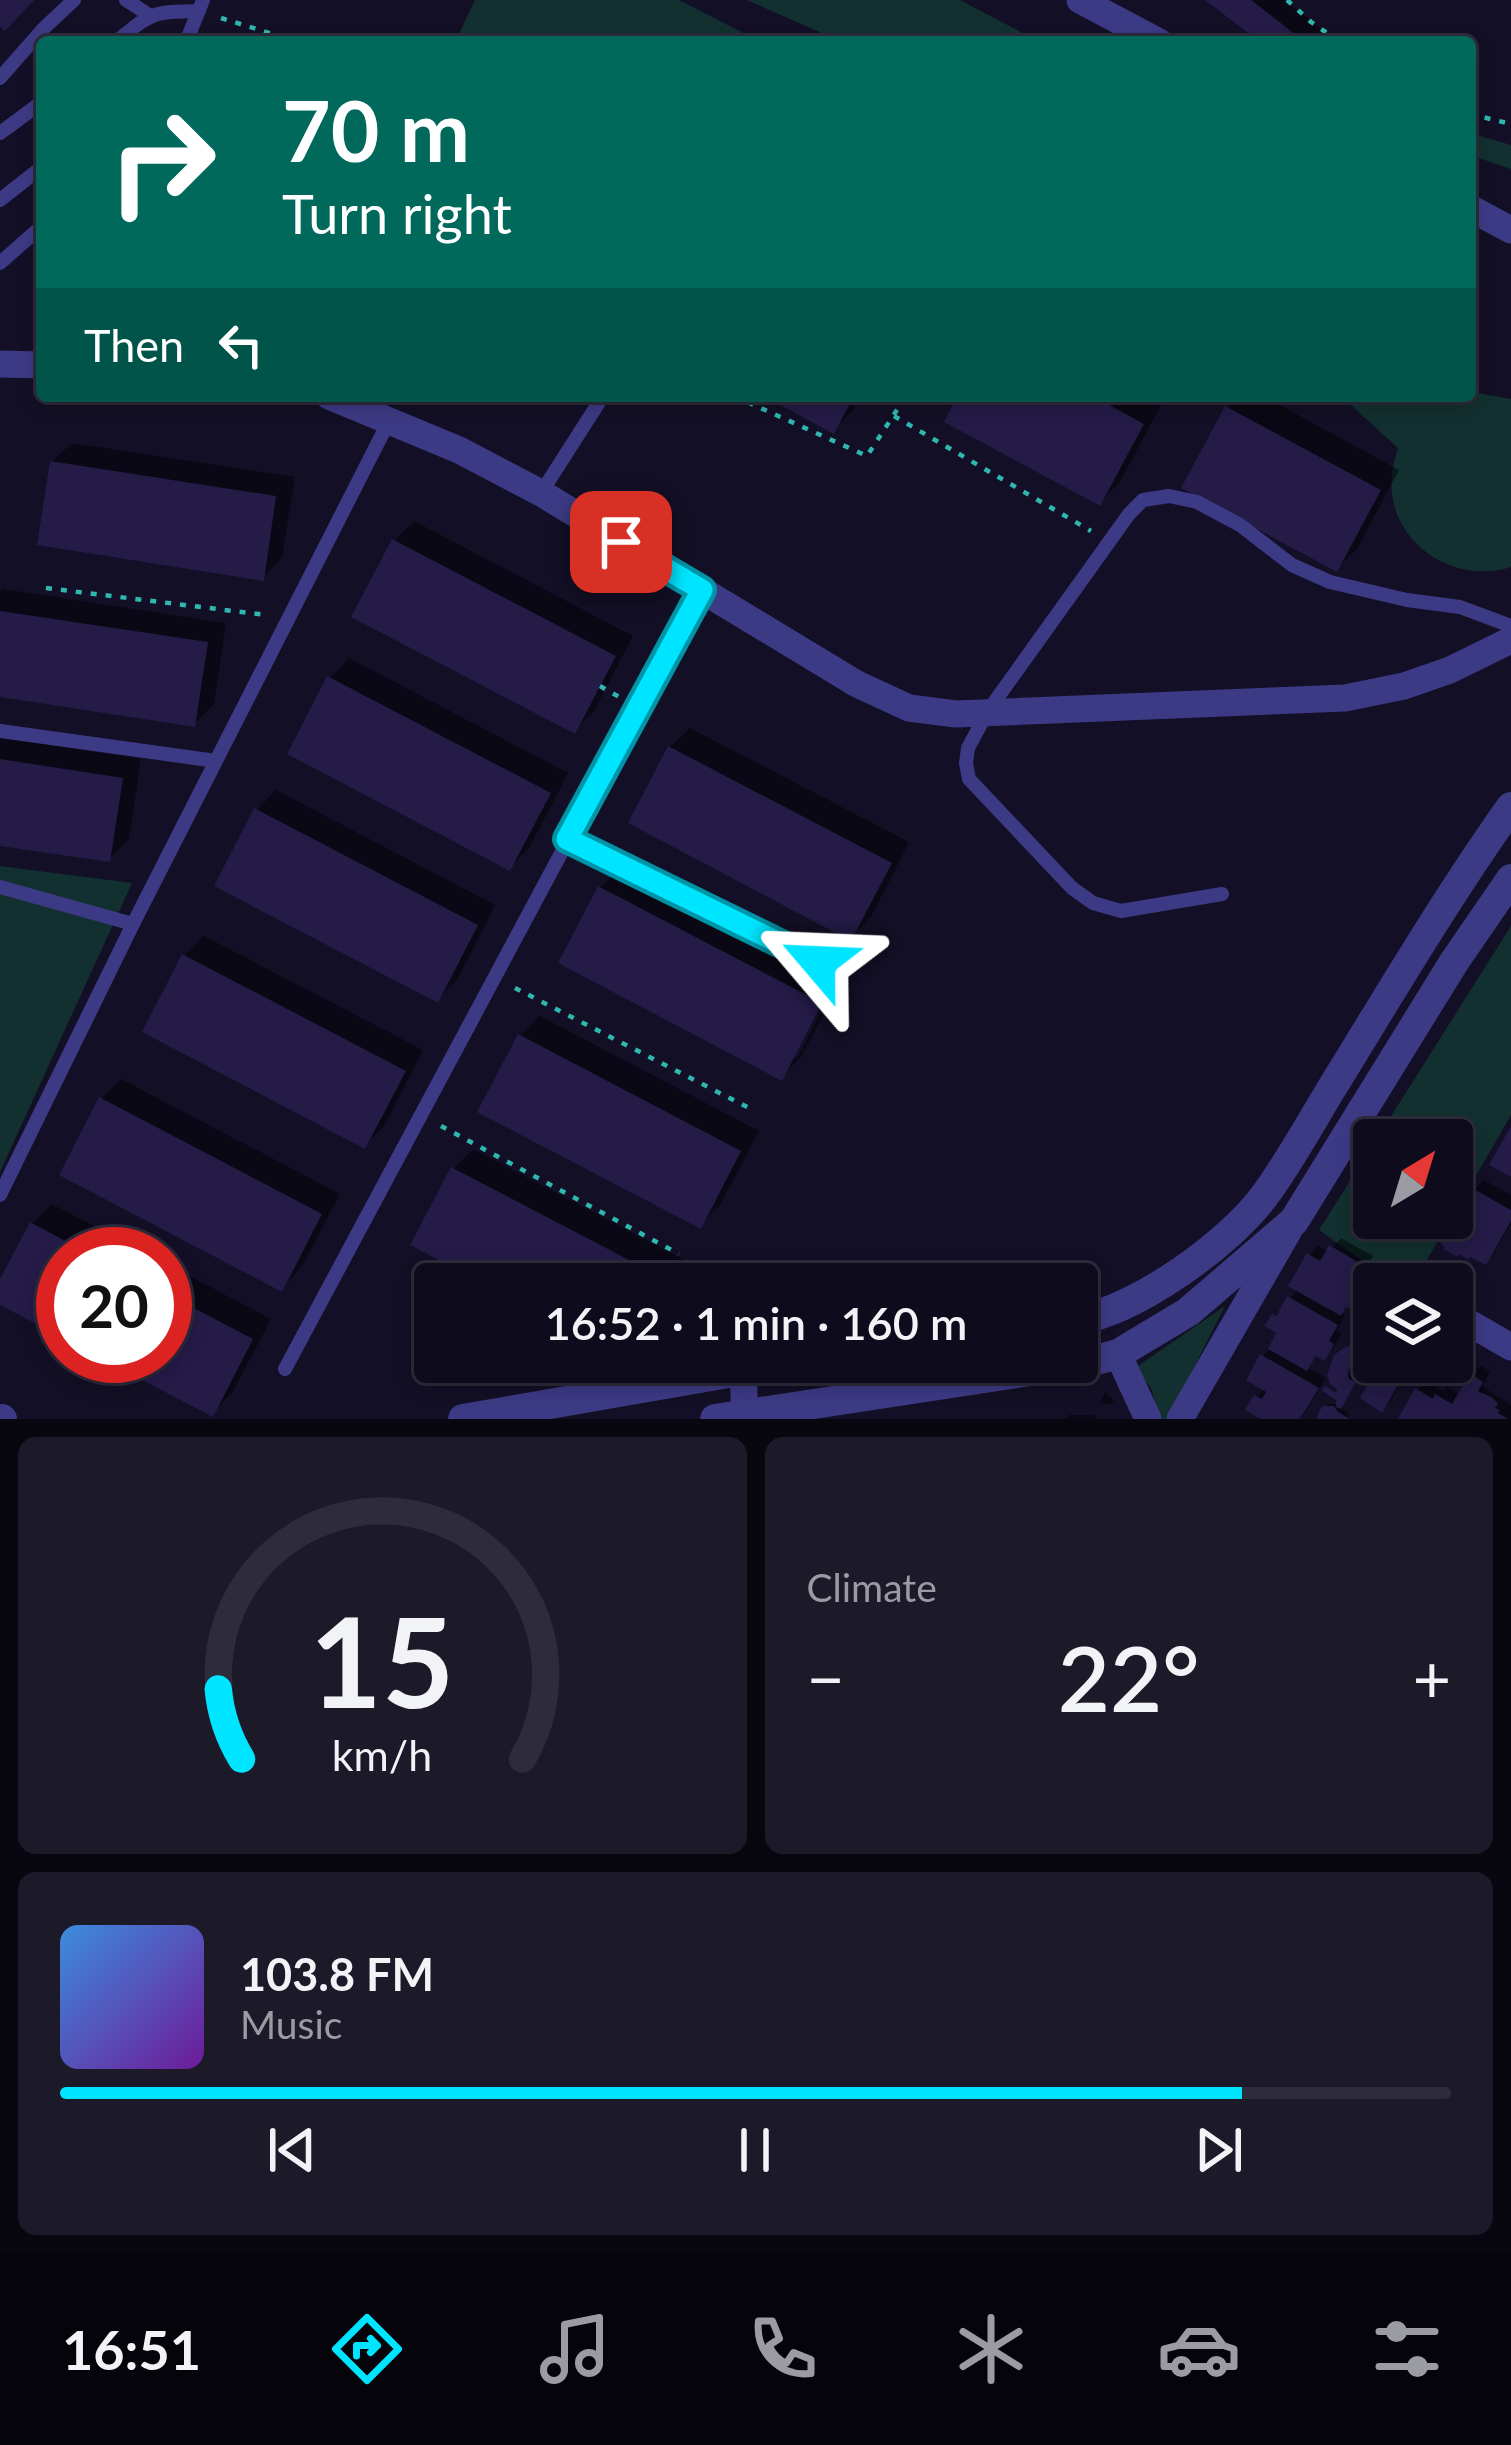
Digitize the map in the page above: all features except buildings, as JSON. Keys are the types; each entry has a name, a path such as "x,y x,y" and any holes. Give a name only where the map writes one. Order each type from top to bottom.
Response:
{"street":[{"path":"1080,0 1149,36"},
{"path":"1476,211 1511,230"},
{"path":"0,364 36,364"},
{"path":"345,402 459,450 541,494 856,684 910,708 956,714 1345,698 1404,686 1511,640"},
{"path":"1098,1314 1164,1284 1214,1246 1263,1198 1466,870 1511,807"},
{"path":"1180,1419 1294,1221 1454,962 1511,879"},
{"path":"1374,1020 1407,1038"},
{"path":"741,1383 735,1417 1118,1354 1189,1312 1294,1221"},
{"path":"1473,1325 1511,1347"},
{"path":"1098,1331 1118,1354 1148,1419"},
{"path":"464,1419 665,1383"}],"lane":[{"path":"37,36 74,0"},
{"path":"126,0 149,15"},
{"path":"123,36 149,15 201,5 189,36"},
{"path":"0,78 36,37"},
{"path":"0,133 36,106"},
{"path":"0,200 36,172"},
{"path":"0,263 36,231"},
{"path":"541,494 599,402"},
{"path":"0,1195 390,419"},
{"path":"1222,894 1121,911 1094,903 1072,888 969,779 968,748 988,711 1143,500 1169,496 1197,502 1240,525 1292,565 1330,582 1460,608 1511,626"},
{"path":"286,1369 702,590"},
{"path":"0,731 216,760"},
{"path":"567,839 818,962"},
{"path":"0,887 133,925"}],"path":[{"path":"1287,0 1331,36"},
{"path":"201,5 282,36"},
{"path":"1476,115 1511,124"},
{"path":"747,402 867,456 902,402"},
{"path":"893,416 1109,542"},
{"path":"46,588 289,617"},
{"path":"494,977 749,1108"},
{"path":"420,1115 680,1254"}],"green space":[{"path":"475,0 679,0 749,36 458,36"},
{"path":"747,0 960,0 1029,36 828,36"},
{"path":"1476,135 1511,145 1511,169 1476,157"},
{"path":"1476,393 1511,399 1511,567 1489,571 1446,563 1411,538 1393,498 1398,448 1348,402 1436,405 1476,402"},
{"path":"0,866 132,883 0,1172"},
{"path":"1511,926 1511,1115 1473,1181 1473,1119 1389,1119"},
{"path":"1353,1176 1353,1239 1439,1239 1425,1263 1365,1263 1319,1230"},
{"path":"1225,1306 1168,1419 1160,1419 1151,1388 1135,1368"}],"route":[{"path":"621,542 702,590 567,839 818,962"}]}
